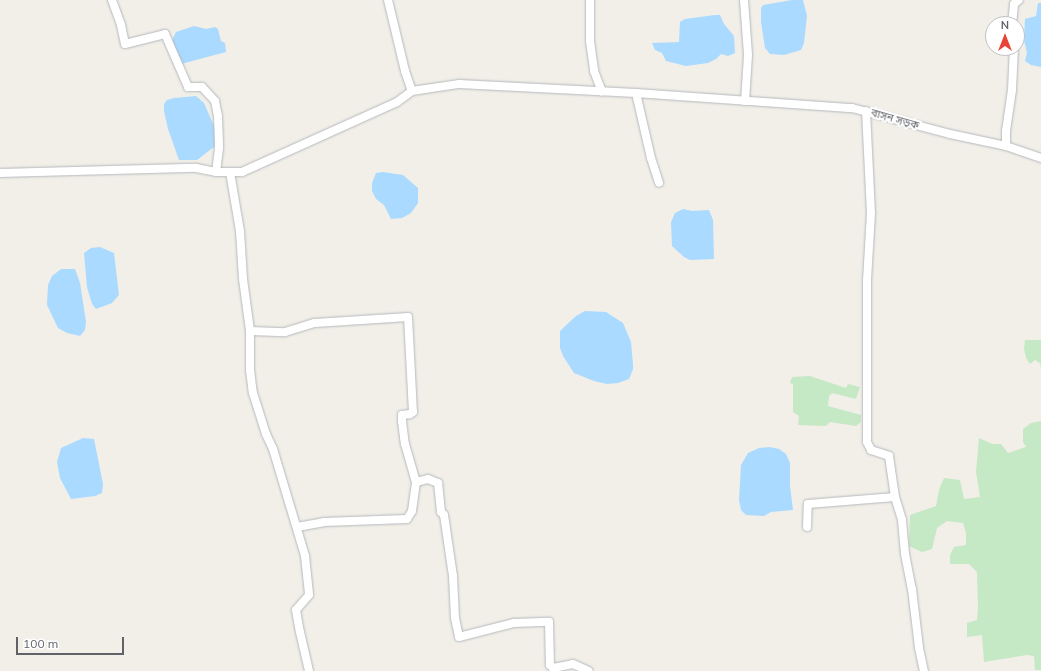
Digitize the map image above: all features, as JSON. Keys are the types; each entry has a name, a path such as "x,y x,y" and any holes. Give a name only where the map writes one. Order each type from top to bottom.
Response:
{"street":[{"path":"112,0 121,25 124,44 166,34 188,87 202,87 216,102 219,148 216,172"},
{"path":"0,173 196,168 216,172 242,172 397,102 412,91 405,71 388,0"},
{"path":"590,0 590,41 594,71 602,92"},
{"path":"744,0 748,55 745,100"},
{"path":"1013,16 1014,4 1019,0"},
{"path":"1006,146 1006,131 1012,90 1014,56"},
{"name":"বাসন সড়ক","path":"412,91 459,84 636,93 796,105 824,105 866,110 950,134 1006,146 1041,158"},
{"path":"636,93 641,120 659,183"},
{"path":"866,110 871,213 867,280 867,442 871,450 889,456 895,496 902,520 905,554 912,589 919,648 924,671"},
{"path":"230,172 240,231 243,279 250,331 250,370 253,393 305,556 309,595 296,610 309,671"},
{"path":"250,331 285,332 315,323 407,317 413,412 402,415 402,421 405,444 416,482 412,511 407,519 324,522 297,527"},
{"path":"416,482 428,478 438,483 441,512 444,515 453,576 454,618 460,637 514,623 549,622 550,665 553,668 573,664 589,671"},
{"path":"807,527 808,504 895,496"}],"green space":[{"path":"1025,340 1041,340 1041,368 1040,363 1035,360 1030,364 1026,358 1024,349"},
{"path":"810,376 846,388 848,384 860,387 856,399 832,393 829,396 828,406 861,415 861,422 856,426 830,422 826,426 798,425 799,416 793,412 793,384 790,383 792,377"},
{"path":"1041,421 1041,670 1035,670 1034,656 1027,655 984,662 982,635 967,637 967,623 977,620 977,572 969,564 950,564 950,555 954,547 966,545 966,533 963,523 947,521 937,528 932,549 922,552 909,546 910,515 936,506 939,490 944,478 960,480 964,499 980,497 976,472 979,438 992,444 1001,444 1008,453 1026,447 1023,442 1023,429 1031,423"}],"water":[{"path":"792,0 803,0 807,16 804,43 801,50 784,55 770,54 765,48 761,22 761,8 763,5"},
{"path":"1038,3 1041,3 1041,67 1031,65 1025,61 1027,53 1025,44 1025,19 1036,16"},
{"path":"720,15 724,24 734,36 735,53 728,56 721,54 716,59 708,63 686,66 666,61 662,53 655,50 652,43 679,42 680,22 685,19"},
{"path":"194,26 206,29 215,27 218,29 221,41 225,43 226,52 181,64 172,44 173,38 176,32"},
{"path":"196,96 204,103 214,126 215,144 214,147 197,160 179,160 168,129 164,104 167,100 174,98"},
{"path":"383,172 403,175 418,188 418,203 411,213 402,218 391,219 384,205 376,199 372,191 372,183 376,173"},
{"path":"683,209 692,211 709,210 713,220 714,259 690,260 684,257 672,246 671,222 675,213"},
{"path":"100,247 114,253 119,295 112,303 96,309 92,304 87,287 84,253 91,248"},
{"path":"61,269 75,269 80,283 86,322 85,330 80,336 67,333 58,328 47,305 48,285 52,276"},
{"path":"585,311 606,312 623,323 631,342 633,369 629,379 618,383 607,384 594,381 574,373 563,356 560,348 560,331 576,316"},
{"path":"83,438 94,439 103,484 102,493 95,496 71,499 60,478 57,462 61,448"},
{"path":"770,447 779,449 786,454 790,463 790,486 793,510 771,512 764,516 746,515 741,510 739,500 741,465 748,453 759,448"}]}
